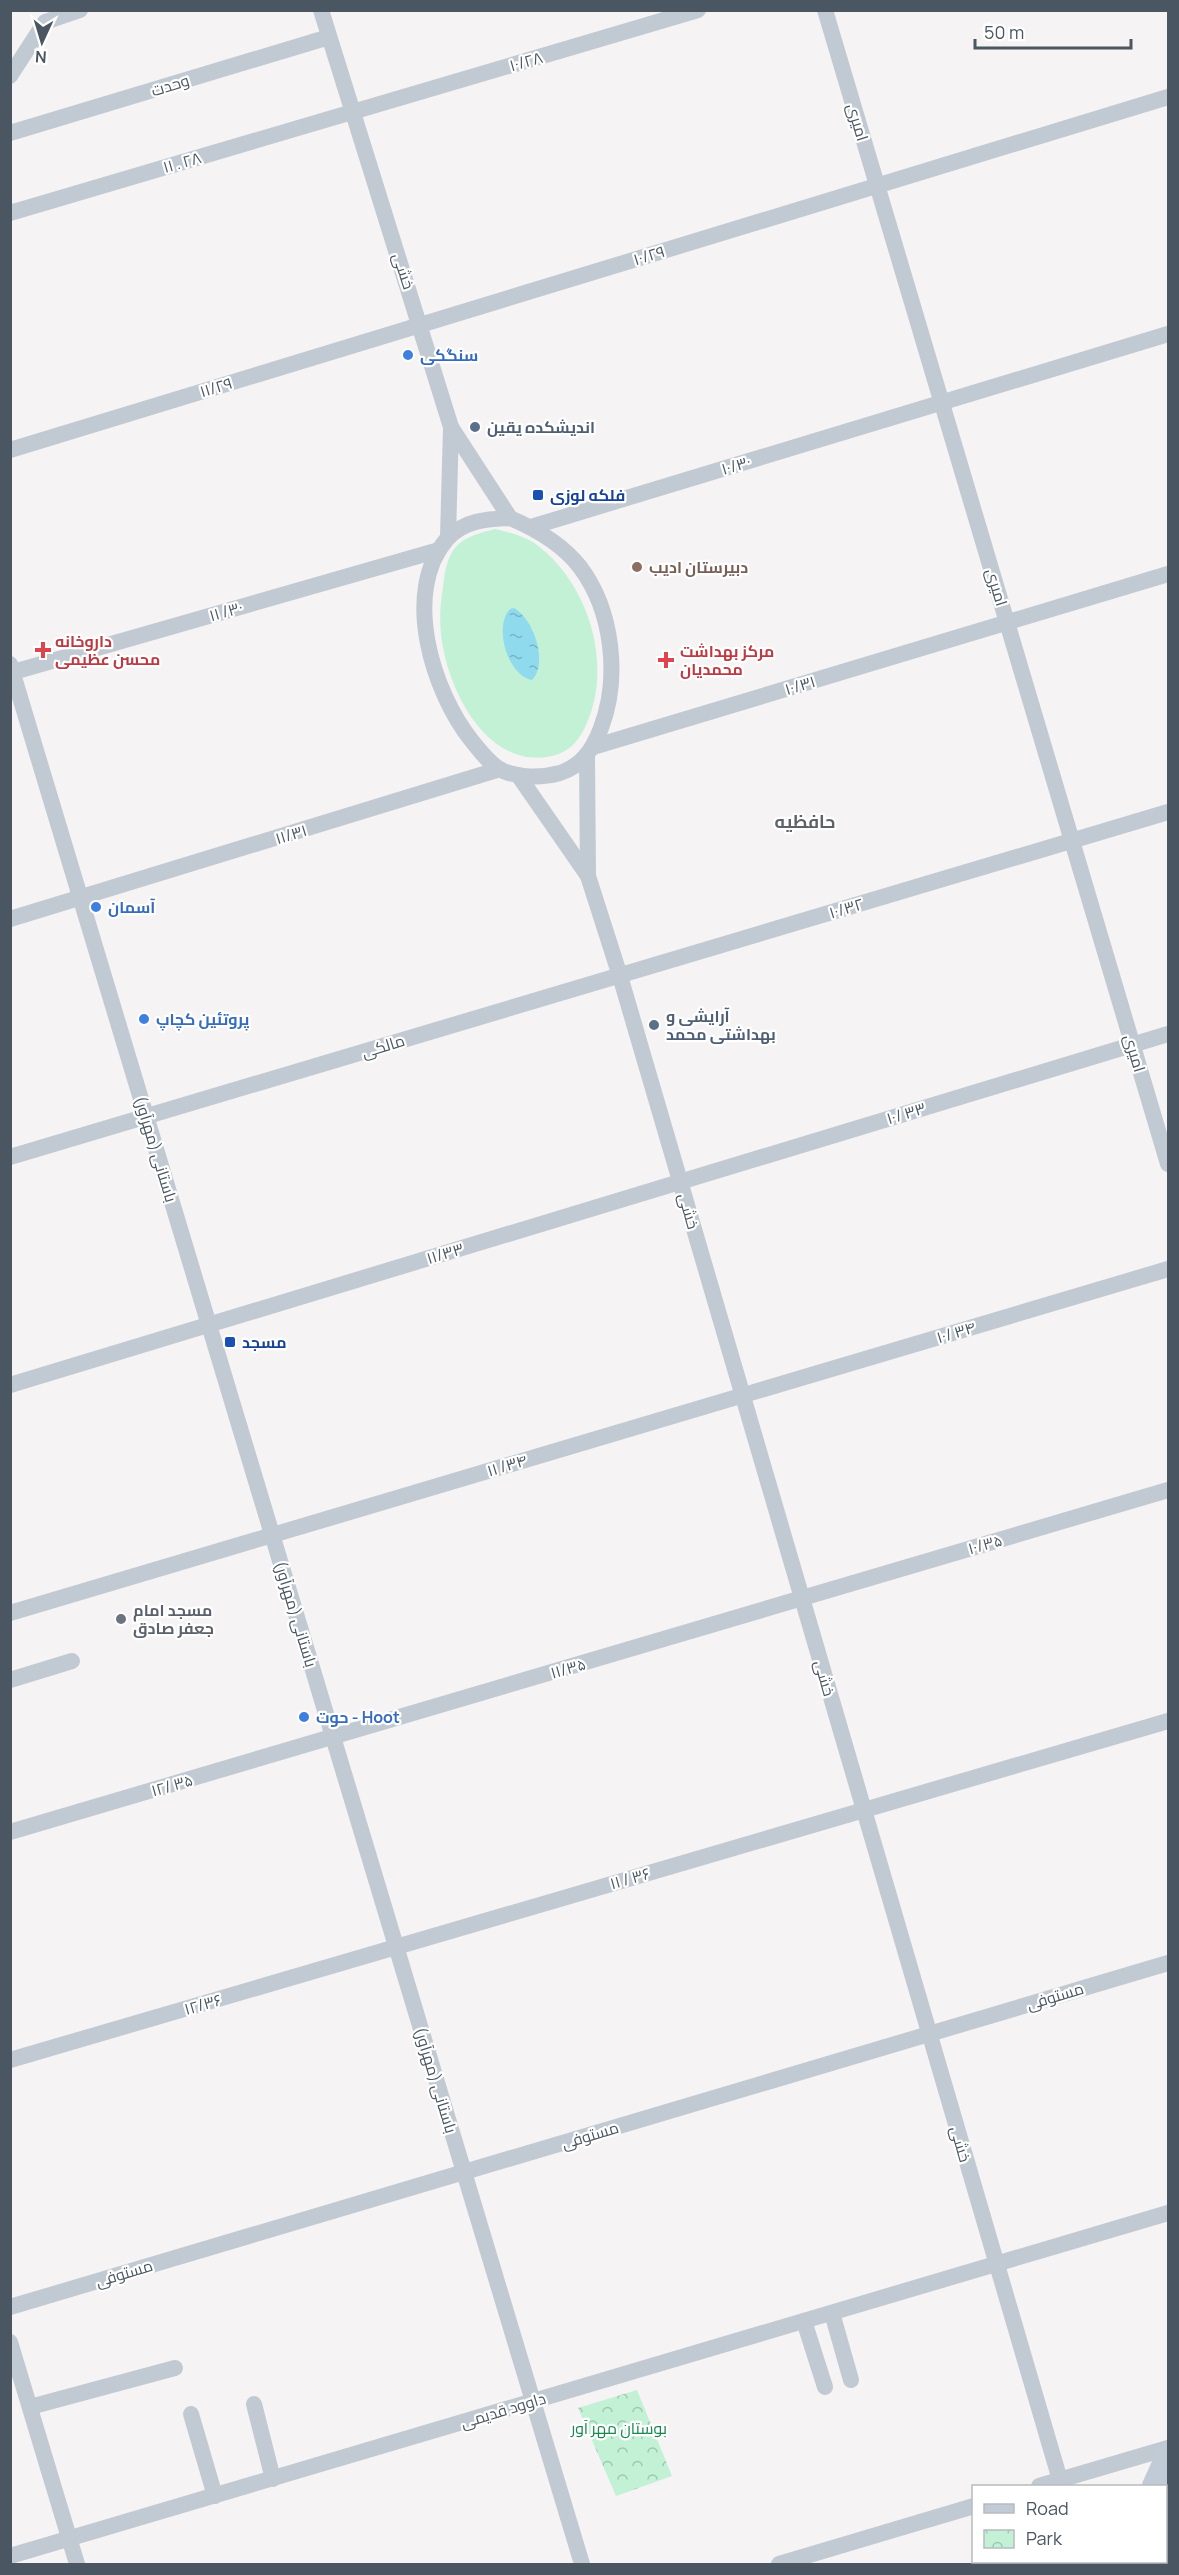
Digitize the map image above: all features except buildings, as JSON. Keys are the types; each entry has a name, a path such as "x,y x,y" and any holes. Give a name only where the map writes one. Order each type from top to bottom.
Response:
{"main road":[{"path":"1155,2485 1168,2455"}],"street":[{"path":"10,76 45,22 81,10"},
{"name":"خشی","path":"321,10 451,427 444,544 431,571 426,593 426,639 432,665 458,723 483,754 500,769"},
{"name":"۱۰/۲۸","path":"353,112 698,10"},
{"name":"امیری","path":"825,10 1168,1164"},
{"name":"وحدت","path":"10,133 329,37"},
{"name":"۱۰/۲۹","path":"421,325 1168,97"},
{"name":"۱۱ . ۲۸","path":"10,213 353,112"},
{"name":"۱۱/۲۹","path":"10,450 421,325"},
{"name":"۱۰/۳۰","path":"531,527 1168,334"},
{"path":"451,427 510,518"},
{"name":"خشی","path":"510,518 531,527 553,542 580,567 599,605 608,633 613,670 610,696 590,752 588,876"},
{"name":"۱۱ /۳۰","path":"11,670 444,544 476,521 510,518"},
{"name":"۱۰/۳۱","path":"500,769 518,775 537,776 560,773 590,752 1168,574"},
{"name":"باستانی (مهرآور)","path":"11,670 582,2565"},
{"name":"۱۱/۳۱","path":"10,920 500,769"},
{"name":"خشی","path":"518,775 588,876 620,976 1060,2480"},
{"name":"۱۰/۳۲","path":"620,976 1168,812"},
{"name":"مالکی","path":"10,1157 620,976"},
{"name":"۱۰/ ۳۳","path":"680,1182 1168,1034"},
{"name":"۱۱/۳۳","path":"10,1384 680,1182"},
{"name":"۱۰/ ۳۴","path":"742,1395 1168,1269"},
{"name":"۱۱ /۳۴","path":"10,1613 742,1395"},
{"name":"۱۰/۳۵","path":"802,1598 1168,1490"},
{"name":"۱۱/۳۵","path":"333,1737 802,1598"},
{"path":"10,1680 72,1661"},
{"name":"۱۱ / ۳۶","path":"396,1947 1168,1721"},
{"name":"۱۲/ ۳۵","path":"10,1832 333,1737"},
{"name":"۱۲/۳۶","path":"10,2060 396,1947"},
{"name":"مستوفی","path":"10,2307 1168,1963"},
{"name":"داوود قدیمی","path":"10,2556 1168,2213"},
{"path":"832,2313 851,2379"},
{"path":"804,2321 825,2387"},
{"path":"10,2342 77,2565"},
{"path":"30,2407 175,2368"},
{"path":"254,2404 273,2479"},
{"path":"191,2414 215,2496"},
{"path":"1045,2485 1168,2448"},
{"path":"779,2565 972,2507"}],"green space":[{"path":"495,529 533,542 552,558 568,578 591,625 596,650 597,676 594,701 586,725 579,737 571,747 554,756 525,757 506,750 489,737 474,721 462,702 446,661 440,614 448,563 456,546 461,542"},
{"name":"بوستان مهر آور","path":"637,2390 672,2476 616,2496 578,2408"}],"water":[{"path":"514,608 521,613 533,631 539,652 537,672 532,680 523,677 516,670 510,661 503,638 505,617 510,609"}],"place":[{"name":"سنگکی","path":"408,355"},
{"name":"اندیشکده یقین","path":"475,427"},
{"name":"فلکه لوزی","path":"538,495"},
{"name":"دبیرستان ادیب","path":"637,567"},
{"name":"داروخانه محسن عظیمی","path":"43,650"},
{"name":"مرکز بهداشت محمدیان","path":"666,660"},
{"name":"آسمان","path":"96,907"},
{"name":"پروتئین کچاپ","path":"144,1019"},
{"name":"آرایشی و بهداشتی محمد","path":"654,1025"},
{"name":"مسجد","path":"230,1342"},
{"name":"مسجد امام جعفر صادق","path":"121,1619"},
{"name":"حوت - Hoot","path":"304,1717"}],"district":[{"name":"حافظیه","path":"805,822"}]}
